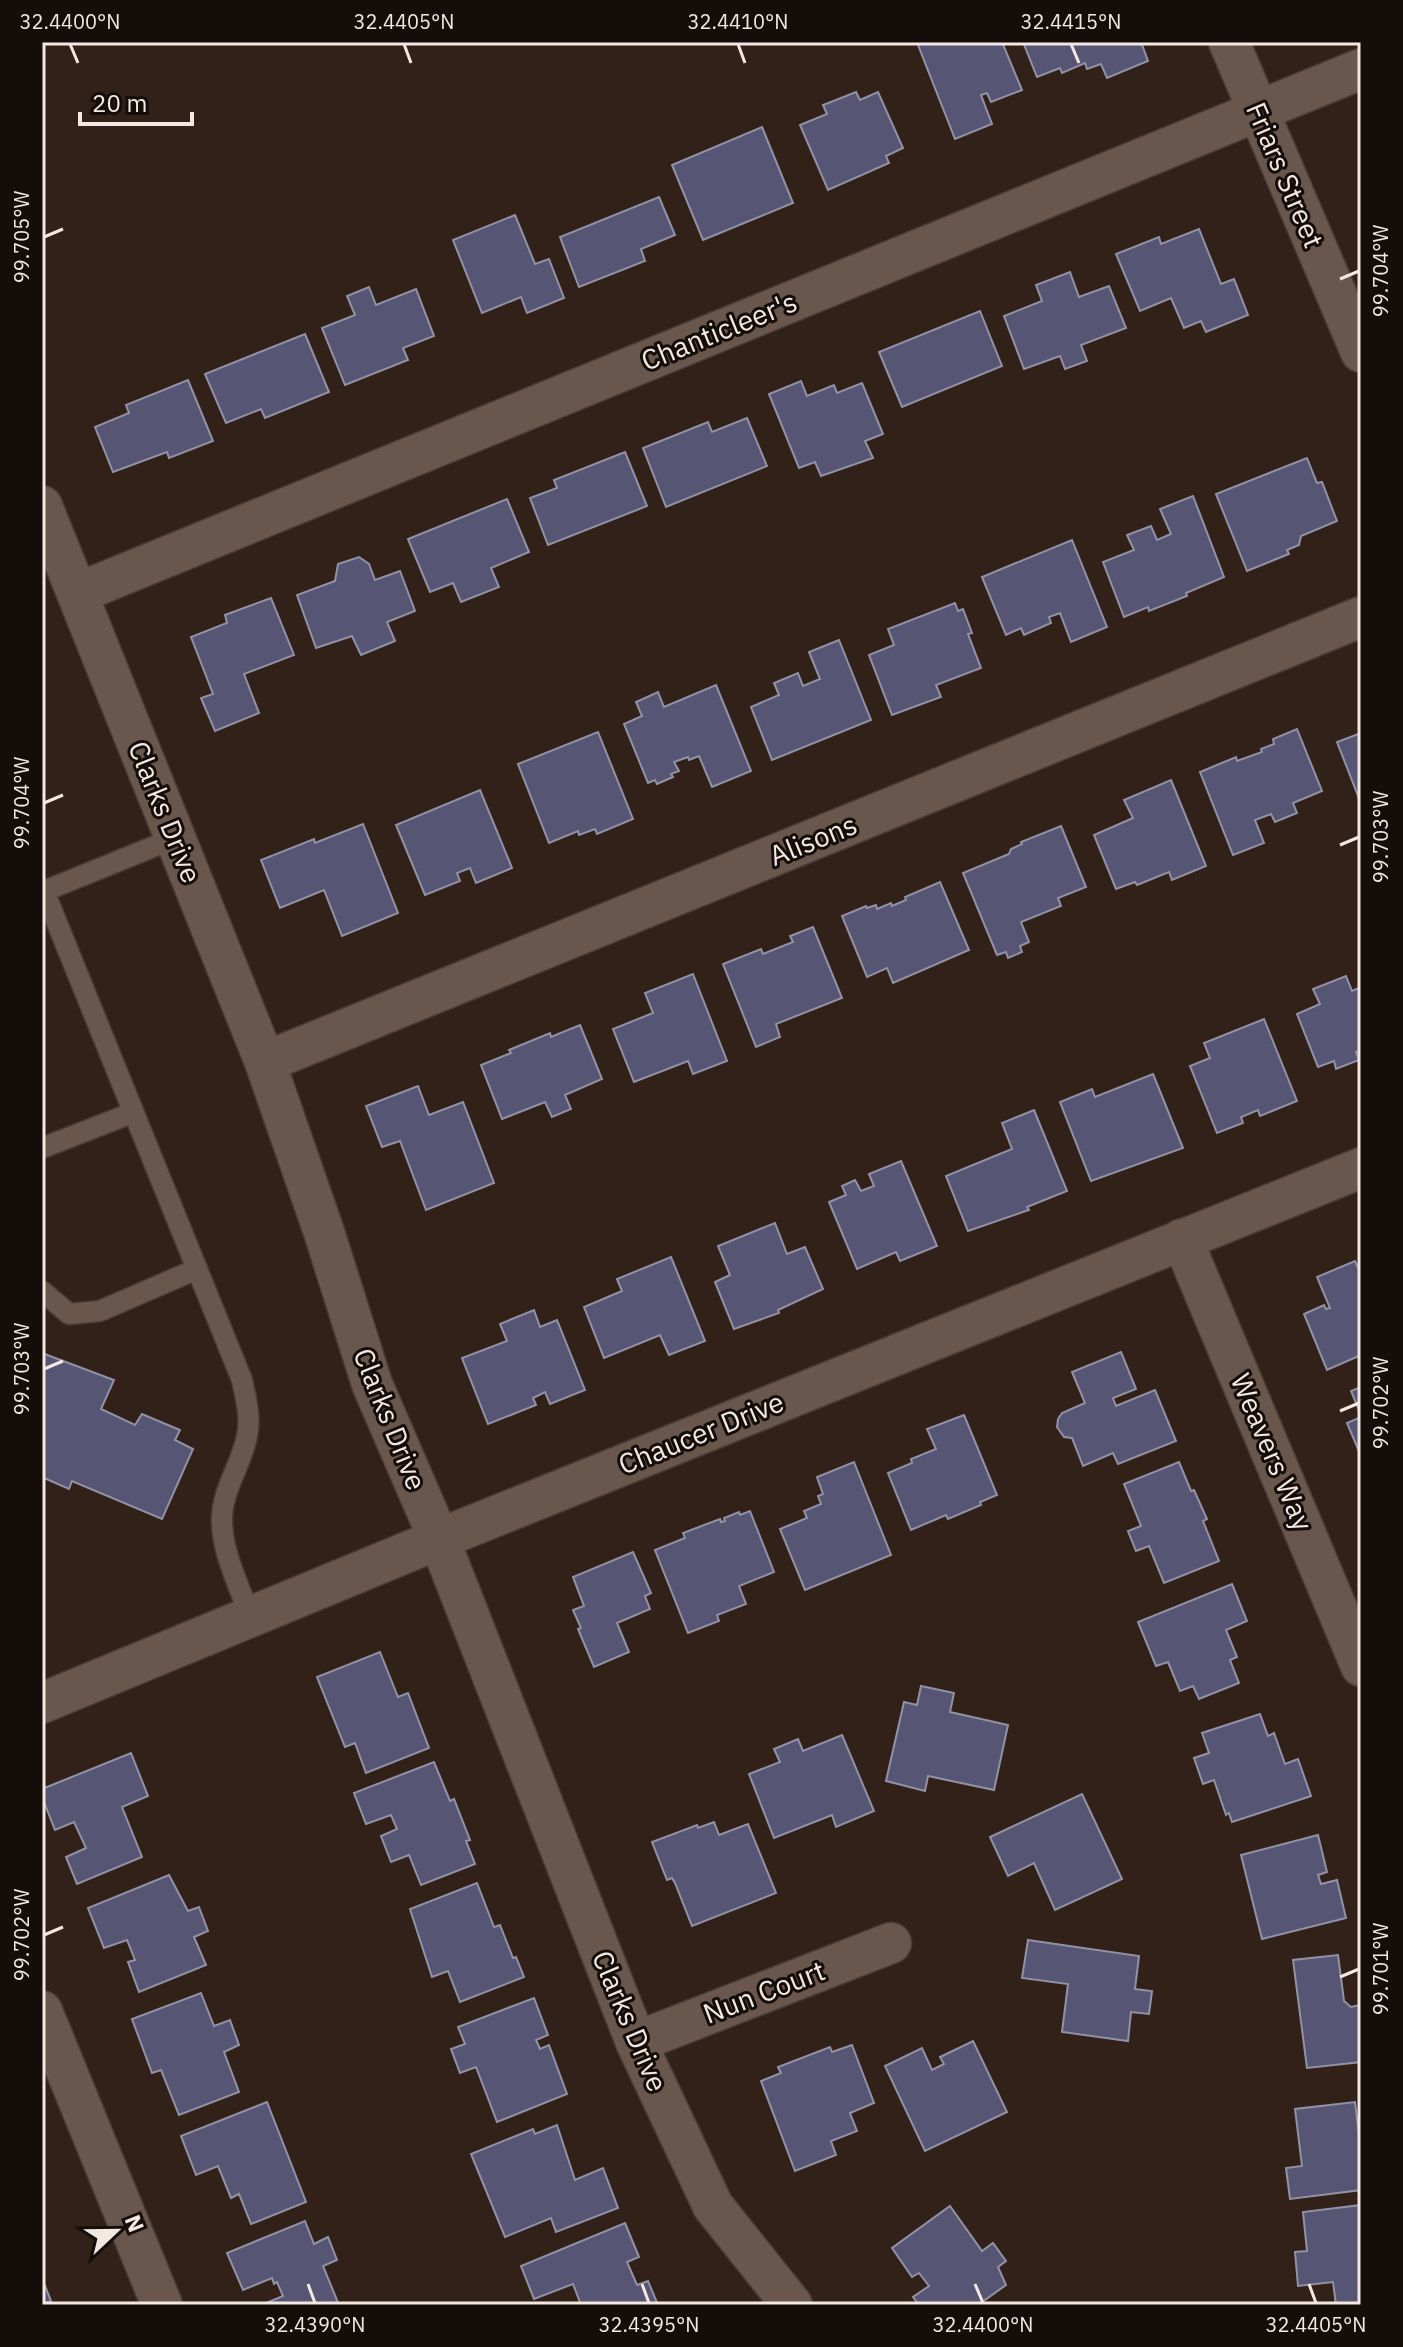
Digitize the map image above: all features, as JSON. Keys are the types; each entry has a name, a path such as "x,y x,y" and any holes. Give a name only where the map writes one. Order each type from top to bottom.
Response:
{"street":[{"name":"Friars Street","path":"1229,42 1361,352"},
{"name":"Chanticleer's","path":"78,593 1361,69"},
{"name":"Clarks Drive","path":"42,506 265,1062 372,1384 439,1539 636,2042 713,2206 792,2305"},
{"name":"Alisons","path":"265,1062 1361,617"},
{"name":"Chaucer Drive","path":"42,1703 439,1539 1361,1168"},
{"name":"Weavers Way","path":"1182,1239 1361,1666"},
{"name":"Nun Court","path":"636,2042 891,1943"},
{"path":"42,2011 162,2305"}],"lane":[{"path":"175,838 43,891 242,1380 249,1412 247,1437 221,1519 226,1549 250,1617"},
{"path":"42,1148 132,1113"},
{"path":"42,1291 69,1314 100,1311 197,1269"}],"building":[{"path":"925,42 1002,42 1022,90 991,102 987,93 981,95 992,124 955,139 918,45"},
{"path":"1023,42 1141,42 1148,61 1107,78 1101,64 1087,69 1085,63 1062,73 1060,68 1037,77"},
{"path":"856,92 860,100 878,92 903,148 886,156 889,163 828,190 800,125 827,114 823,105"},
{"path":"762,127 793,203 703,240 672,165"},
{"path":"659,197 675,235 641,249 645,261 579,287 560,237"},
{"path":"515,215 535,264 549,259 564,298 527,313 521,297 482,313 453,240"},
{"path":"1199,229 1221,284 1234,279 1248,315 1206,332 1201,321 1184,328 1171,298 1140,311 1116,254 1159,237 1161,244"},
{"path":"1070,272 1079,297 1109,286 1126,328 1081,345 1087,361 1065,369 1060,356 1024,369 1004,316 1042,301 1036,285"},
{"path":"369,287 376,305 416,289 434,336 403,348 408,360 345,385 322,328 355,315 347,296"},
{"path":"980,311 1002,366 902,407 879,352"},
{"path":"305,334 329,392 265,418 261,409 226,423 205,374"},
{"path":"188,380 213,441 169,458 167,452 113,472 95,427 129,413 126,405"},
{"path":"801,381 807,396 834,385 837,393 862,383 883,434 865,441 873,458 821,476 815,462 799,468 769,394"},
{"path":"747,418 767,466 666,507 643,448 708,422 712,432"},
{"path":"625,452 647,506 548,545 530,498 557,488 554,480"},
{"path":"1307,458 1317,483 1322,482 1337,521 1301,536 1299,545 1287,550 1289,554 1247,571 1216,494"},
{"path":"1193,496 1224,577 1186,593 1187,596 1124,617 1103,562 1134,550 1127,535 1151,526 1157,540 1171,534 1160,509"},
{"path":"507,499 529,552 491,568 499,587 461,602 453,583 430,592 408,539"},
{"path":"1072,540 1107,627 1071,642 1060,613 1049,617 1051,623 1024,635 1021,628 1006,635 982,577"},
{"path":"359,557 369,564 375,580 400,571 415,611 387,622 395,641 361,655 352,636 316,648 297,595 335,581 338,564"},
{"path":"271,598 294,655 244,674 259,713 215,731 201,698 213,694 191,637 227,623 225,615"},
{"path":"955,603 958,611 963,609 972,633 968,634 981,668 936,685 941,697 892,715 869,655 894,645 888,629"},
{"path":"839,640 871,720 772,760 751,707 779,695 774,683 798,673 803,686 820,679 809,652"},
{"path":"716,685 751,771 712,787 699,756 689,760 688,757 674,762 679,771 671,774 673,777 657,784 655,780 648,783 624,724 642,716 636,702 658,692 664,707"},
{"path":"1297,729 1322,791 1293,803 1297,813 1275,822 1271,814 1255,820 1264,843 1233,855 1200,772 1236,757 1237,761 1262,752 1261,749 1274,744 1273,739"},
{"path":"598,732 633,819 597,834 595,829 579,835 578,831 549,843 518,764"},
{"path":"1361,733 1361,800 1360,801 1337,742"},
{"path":"1171,780 1206,866 1172,880 1169,872 1137,885 1135,882 1116,889 1094,835 1133,818 1124,800"},
{"path":"480,790 512,868 476,883 470,868 457,873 460,881 425,895 396,825"},
{"path":"363,824 398,913 342,936 324,890 280,908 261,860"},
{"path":"1061,826 1086,887 1058,898 1061,906 1021,922 1029,942 1020,946 1022,952 1008,958 1006,952 997,955 963,873 1009,854 1021,842"},
{"path":"940,882 969,950 893,983 887,968 867,977 842,916 866,906 876,905 877,909 891,903 892,906"},
{"path":"813,927 842,998 776,1024 780,1037 756,1047 723,964 761,949 763,954 793,942 790,936"},
{"path":"693,974 727,1061 693,1074 688,1061 634,1082 613,1029 653,1013 645,993"},
{"path":"1346,976 1352,991 1361,987 1361,1050 1356,1052 1359,1060 1336,1069 1334,1061 1318,1067 1297,1014 1320,1004 1313,989"},
{"path":"1264,1019 1297,1101 1260,1116 1258,1110 1241,1117 1243,1123 1217,1133 1190,1066 1210,1058 1204,1043"},
{"path":"580,1025 602,1079 565,1095 571,1109 552,1117 545,1102 502,1119 481,1065 550,1033 551,1037"},
{"path":"1153,1074 1183,1148 1091,1181 1060,1102 1092,1089 1095,1097"},
{"path":"418,1086 429,1115 463,1102 494,1183 426,1210 400,1141 382,1147 366,1106"},
{"path":"1034,1110 1067,1191 1027,1207 1029,1210 968,1231 946,1176 1012,1149 1002,1123"},
{"path":"901,1161 937,1246 900,1261 896,1252 857,1269 829,1202 846,1195 842,1186 855,1180 861,1191 874,1186 869,1174"},
{"path":"775,1223 787,1254 805,1247 823,1289 778,1310 779,1313 734,1329 715,1282 730,1275 718,1246"},
{"path":"671,1257 705,1341 669,1355 660,1335 604,1358 584,1307 622,1291 617,1279"},
{"path":"1355,1261 1361,1274 1361,1355 1327,1370 1304,1314 1324,1305 1326,1309 1330,1308 1317,1277"},
{"path":"534,1310 540,1327 557,1320 585,1390 550,1404 545,1392 533,1398 536,1405 488,1424 462,1358 507,1341 500,1324"},
{"path":"1121,1352 1136,1389 1113,1398 1116,1406 1155,1390 1176,1441 1118,1464 1113,1453 1083,1466 1072,1438 1064,1437 1057,1427 1062,1413 1085,1403 1072,1372"},
{"path":"42,1353 114,1380 101,1409 135,1425 142,1414 180,1430 175,1440 193,1449 162,1519 72,1481 69,1489 42,1477"},
{"path":"1361,1387 1361,1415 1351,1391"},
{"path":"964,1415 997,1495 948,1519 946,1515 911,1530 888,1473 936,1449 927,1429"},
{"path":"1361,1417 1361,1456 1347,1423"},
{"path":"854,1462 891,1555 805,1590 780,1529 807,1518 804,1511 821,1504 818,1496 823,1494 817,1477"},
{"path":"1179,1462 1207,1519 1203,1521 1219,1561 1164,1583 1149,1546 1136,1551 1128,1531 1141,1526 1124,1484"},
{"path":"750,1511 774,1572 739,1586 746,1604 717,1615 719,1621 688,1633 655,1550 685,1538 683,1533 720,1519 721,1522 725,1521 724,1518 739,1512 740,1515"},
{"path":"633,1552 651,1593 645,1596 650,1609 617,1623 629,1652 594,1667 573,1610 584,1606 573,1577"},
{"path":"1232,1584 1247,1621 1226,1630 1237,1657 1230,1660 1239,1683 1199,1699 1193,1686 1180,1691 1168,1662 1156,1666 1138,1622"},
{"path":"380,1652 398,1697 408,1693 429,1748 366,1773 355,1743 345,1747 317,1677"},
{"path":"921,1686 954,1693 950,1712 1008,1725 994,1790 928,1776 925,1791 886,1781 904,1702 917,1705"},
{"path":"1260,1714 1268,1736 1274,1733 1285,1764 1298,1759 1311,1796 1232,1822 1229,1813 1226,1815 1214,1780 1203,1784 1194,1758 1209,1753 1202,1733"},
{"path":"842,1735 874,1811 836,1827 832,1815 774,1838 749,1774 780,1762 774,1749 798,1739 803,1751"},
{"path":"131,1753 148,1796 122,1807 142,1857 77,1884 66,1857 86,1848 74,1822 55,1830 42,1797 42,1789"},
{"path":"434,1762 450,1801 454,1799 470,1840 466,1841 475,1864 421,1885 409,1855 391,1862 381,1836 397,1829 391,1815 366,1824 354,1793"},
{"path":"1082,1794 1122,1879 1055,1910 1034,1863 1008,1876 990,1837"},
{"path":"714,1822 719,1835 748,1824 776,1893 692,1926 675,1883 672,1878 667,1880 652,1842"},
{"path":"1318,1835 1327,1872 1318,1875 1321,1884 1337,1880 1346,1918 1262,1939 1241,1855"},
{"path":"169,1875 188,1911 199,1907 208,1931 194,1937 206,1965 139,1992 128,1962 135,1960 127,1940 104,1948 88,1908"},
{"path":"477,1883 494,1927 500,1925 524,1977 460,2002 448,1971 432,1977 410,1909"},
{"path":"1028,1940 1139,1956 1135,1989 1152,1991 1149,2014 1131,2012 1128,2041 1062,2032 1068,1984 1022,1978"},
{"path":"1338,1955 1344,2001 1351,2007 1360,2005 1361,2062 1307,2068 1293,1960"},
{"path":"201,1993 214,2026 230,2020 239,2045 224,2052 239,2092 179,2115 161,2070 152,2073 132,2019"},
{"path":"534,1998 548,2035 536,2040 540,2049 549,2045 567,2094 497,2122 476,2067 460,2073 451,2049 465,2044 458,2027"},
{"path":"973,2041 1007,2112 925,2151 885,2066 922,2048 932,2070 944,2064 940,2057"},
{"path":"852,2045 874,2103 850,2113 857,2131 831,2141 836,2155 795,2171 761,2081 781,2073 778,2067 830,2047 832,2052"},
{"path":"267,2102 306,2202 251,2224 239,2194 231,2198 218,2166 196,2175 181,2136"},
{"path":"1355,2102 1361,2150 1361,2190 1290,2199 1286,2168 1302,2166 1295,2109"},
{"path":"557,2125 575,2180 603,2168 618,2208 556,2232 551,2218 505,2237 471,2154 533,2129 535,2134"},
{"path":"1361,2205 1361,2305 1336,2305 1333,2282 1298,2286 1295,2252 1307,2251 1303,2212"},
{"path":"950,2206 982,2251 993,2243 1006,2261 998,2267 1006,2285 978,2305 919,2305 913,2297 929,2286 919,2273 912,2277 892,2248"},
{"path":"305,2221 314,2244 328,2237 337,2260 323,2266 339,2305 267,2305 283,2296 272,2278 243,2290 227,2253"},
{"path":"625,2223 639,2257 627,2262 637,2285 648,2281 658,2305 581,2305 573,2284 534,2299 521,2266"},
{"path":"42,2278 51,2301 42,2304"}]}
